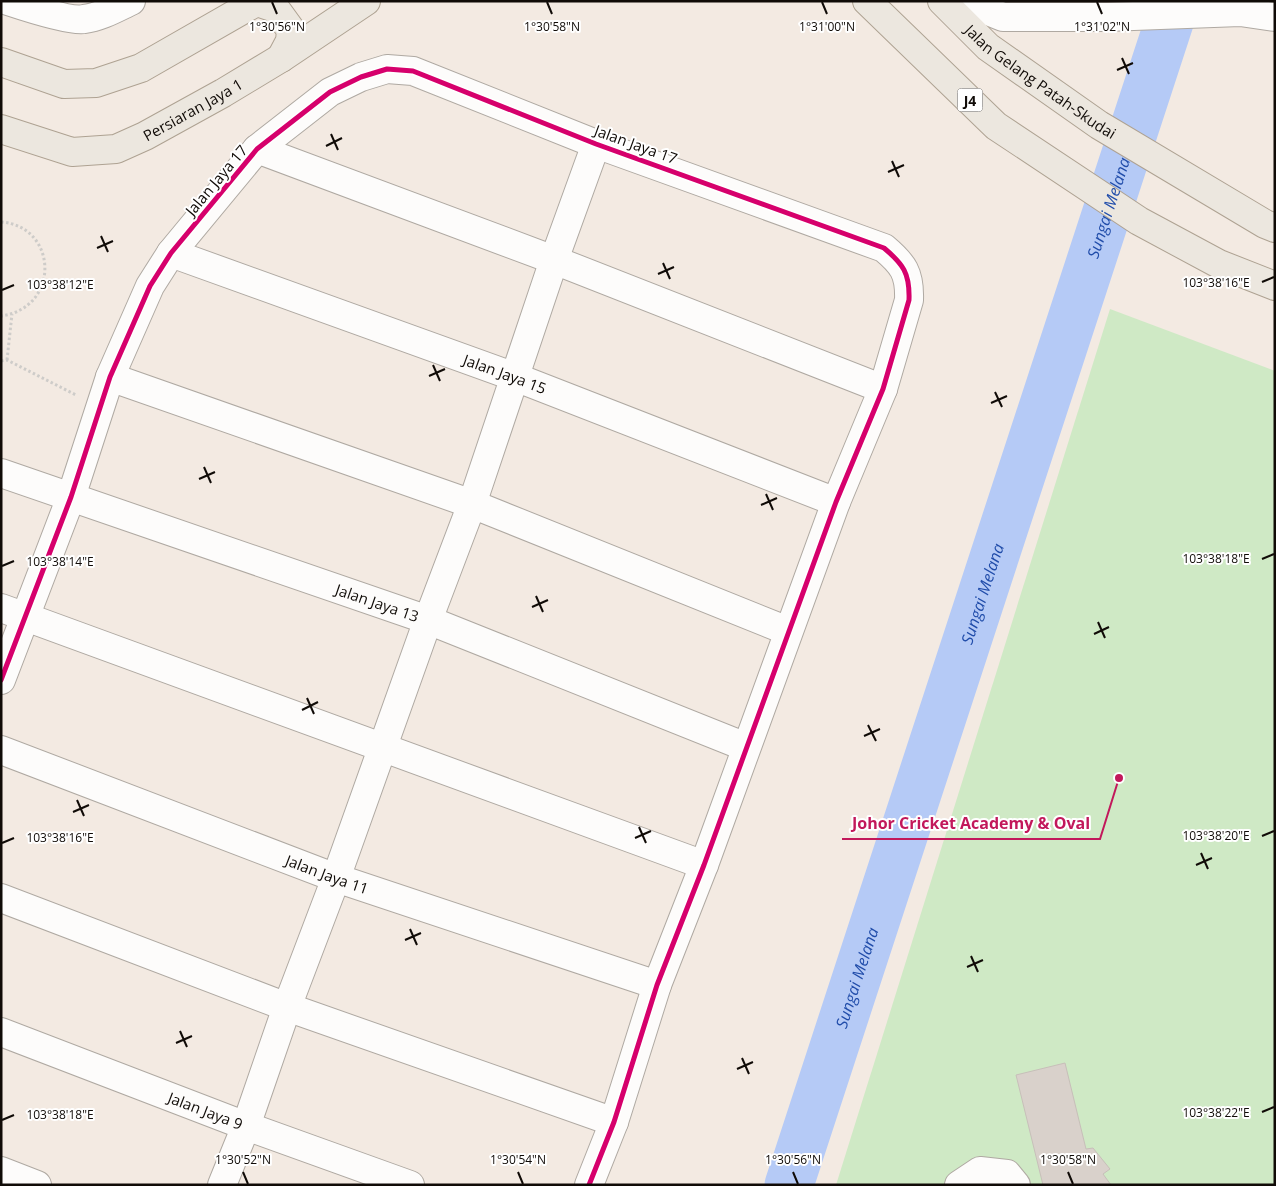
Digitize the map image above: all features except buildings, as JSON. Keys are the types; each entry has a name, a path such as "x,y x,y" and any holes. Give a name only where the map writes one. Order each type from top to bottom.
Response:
{"main road":[{"path":"1,62 64,84 96,83 141,68 257,1 275,8 291,30 290,41 281,58"},
{"name":"Persiaran Jaya 1","path":"1,129 72,152 116,149 145,136 281,58 366,1"},
{"name":"J4","path":"868,1 996,126 1138,221 1219,264 1275,286"},
{"name":"Jalan Gelang Patah-Skudai","path":"942,1 988,47 1099,125 1169,165 1265,224 1275,228"}],"street":[{"path":"8,1 28,8 82,20 103,14 131,1"},
{"path":"970,1 982,9 1004,17 1107,17 1240,12 1275,18"},
{"name":"Jalan Jaya 17","path":"1,680 13,613 71,497 110,377 150,286 171,253 257,149 330,92 361,77 388,69 412,71 596,144 884,248 900,262 907,278 909,300 883,389"},
{"path":"222,1185 246,1126 287,1006 336,878 428,620 472,504 554,260 596,144"},
{"path":"257,149 554,260 883,389 836,502 704,865 657,985 614,1122 589,1185"},
{"name":"Jalan Jaya 15","path":"171,253 515,377 836,502"},
{"path":"110,377 472,504 788,631"},
{"name":"Jalan Jaya 13","path":"1,473 428,620 746,747"},
{"path":"13,613 704,865"},
{"name":"Jalan Jaya 11","path":"1,750 336,878 657,985"},
{"path":"1,898 287,1006 614,1122"},
{"name":"Jalan Jaya 9","path":"1,1032 246,1126 410,1185"},
{"path":"1,1171 37,1185"},
{"path":"959,1185 980,1171 1007,1174 1016,1185"}],"path":[{"path":"1,222 20,227 32,236 40,248 45,263 44,280 38,295 27,307 12,314 1,316"},
{"path":"7,360 12,314"},
{"path":"1,361 7,360 101,408"}],"green space":[{"path":"1110,309 1275,371 1275,1185 836,1185"}],"waterway":[{"name":"Sungai Melana","path":"789,1185 1176,1"}],"cycle path":[{"path":"1,680 71,497 110,377 150,286 171,253 257,149 330,92 361,77 387,69 413,71 596,144 884,248 901,264 907,276 909,300 883,389 836,502 704,865 657,985 614,1122 589,1185"}],"place":[{"name":"Johor Cricket Academy & Oval","path":"1119,778"}]}
